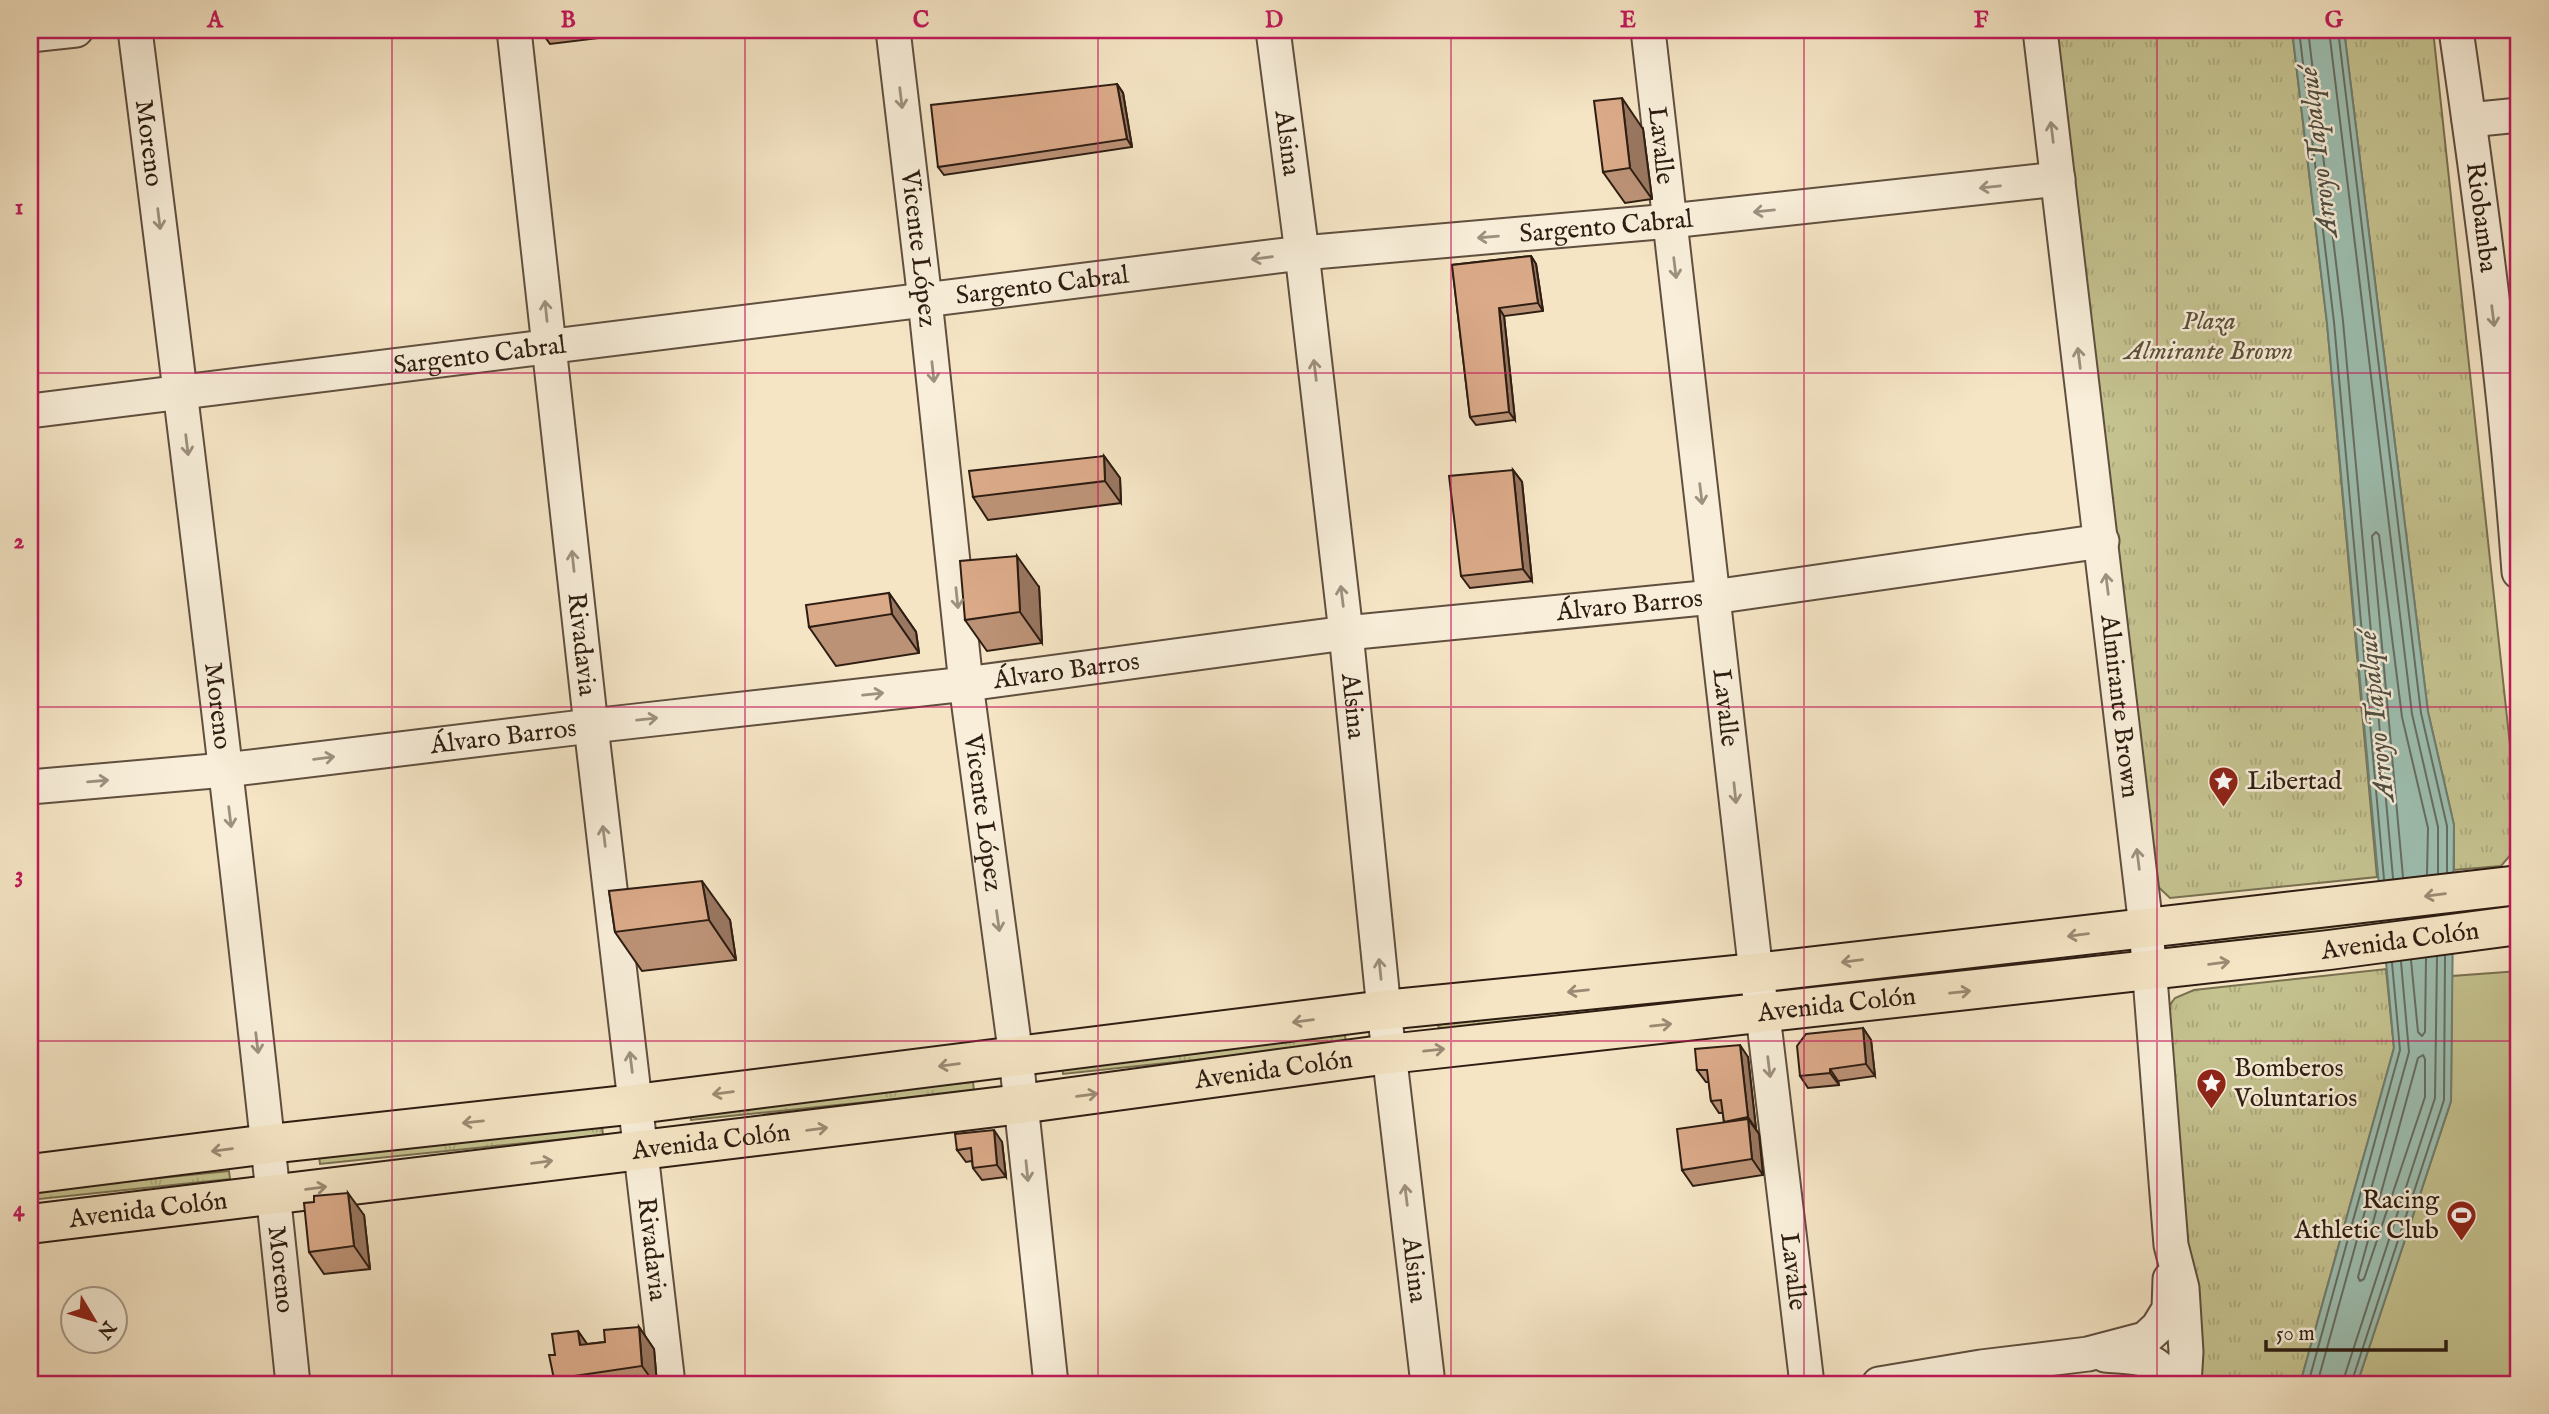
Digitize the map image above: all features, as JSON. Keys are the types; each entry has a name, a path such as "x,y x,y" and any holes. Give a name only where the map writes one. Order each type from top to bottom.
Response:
{"main road":[{"name":"Avenida Colón","path":"30,1174 269,1144 636,1104 1384,1010 1756,973 2511,886"},
{"name":"Avenida Colón","path":"30,1224 1020,1104 1389,1055 2151,971 2513,926"}],"street":[{"path":"30,35 76,30"},
{"name":"Moreno","path":"135,30 181,394 269,1144 293,1384"},
{"name":"Rivadavia","path":"514,30 591,726 668,1384"},
{"name":"Vicente López","path":"893,30 966,684 1016,1057 1051,1384"},
{"name":"Alsina","path":"1273,30 1346,633 1384,1010 1429,1384"},
{"name":"Lavalle","path":"1648,30 1756,973 1807,1384"},
{"name":"Almirante Brown","path":"2040,30 2151,971 2171,1245 2182,1289 2186,1352 2184,1384"},
{"name":"Riobamba","path":"2456,30 2516,494 2519,572"},
{"path":"2469,120 2519,115"},
{"name":"Sargento Cabral","path":"30,411 1302,254 1670,221 2058,179"},
{"name":"Álvaro Barros","path":"30,787 225,770 966,684 1346,633 1713,597 2102,541"},
{"path":"1879,1384 1980,1367 2088,1354 2144,1339 2158,1327 2169,1309 2171,1245"},
{"path":"2088,1354 2148,1361 2161,1367 2171,1384"}],"green space":[{"name":"Plaza Almirante Brown","path":"2053,30 2292,30 2327,323 2377,877 2170,898 2152,881"},
{"path":"2344,30 2433,30 2519,829 2519,845 2501,866 2454,870 2454,825 2428,712"},
{"path":"2497,904 2498,913 2215,943 2214,934"},
{"path":"2090,950 2091,959 1808,989 1807,980"},
{"path":"2386,969 2394,1048 2300,1384 2197,1384 2166,1010 2175,998 2194,990"},
{"name":"Racing Athletic Club","path":"2519,971 2519,1384 2357,1384 2451,1101 2452,976"},
{"path":"1721,993 1722,1001 1439,1031 1438,1022"},
{"path":"1345,1035 1346,1044 1063,1074 1062,1065"},
{"path":"973,1082 974,1091 691,1120 690,1111"},
{"path":"602,1126 603,1135 320,1164 319,1156"},
{"path":"229,1171 230,1179 30,1200 30,1191"}],"water":[{"name":"Arroyo Tapalqué","path":"2292,30 2344,30 2428,712 2454,825 2451,1101 2357,1384 2300,1384 2394,1048 2327,323"}],"building":[{"path":"1117,84 1127,139 938,167 931,105"},
{"path":"1622,98 1630,168 1603,172 1594,101"},
{"path":"1531,256 1538,303 1499,308 1509,412 1470,417 1452,265"},
{"path":"1104,456 1105,481 973,497 969,471"},
{"path":"1513,470 1523,569 1461,576 1449,476"},
{"path":"1017,556 1020,612 965,620 960,561"},
{"path":"889,593 892,614 809,627 806,605"},
{"path":"702,881 709,920 615,932 609,891"},
{"path":"1863,1028 1866,1064 1830,1069 1830,1073 1800,1076 1797,1046 1806,1034"},
{"path":"1740,1045 1748,1117 1724,1122 1721,1100 1711,1101 1707,1070 1697,1070 1695,1049"},
{"path":"1748,1119 1752,1159 1682,1170 1677,1129"},
{"path":"994,1130 997,1165 973,1168 971,1148 957,1150 955,1134"},
{"path":"348,1193 354,1246 309,1252 304,1203 314,1202 314,1196"},
{"path":"639,1327 642,1366 554,1379 549,1355 555,1355 552,1334 578,1331 580,1345 605,1342 604,1330"}],"place":[{"name":"Libertad","path":"2224,808"},
{"name":"Bomberos Voluntarios","path":"2211,1110"},
{"name":"Racing Athletic Club","path":"2462,1242"}]}
